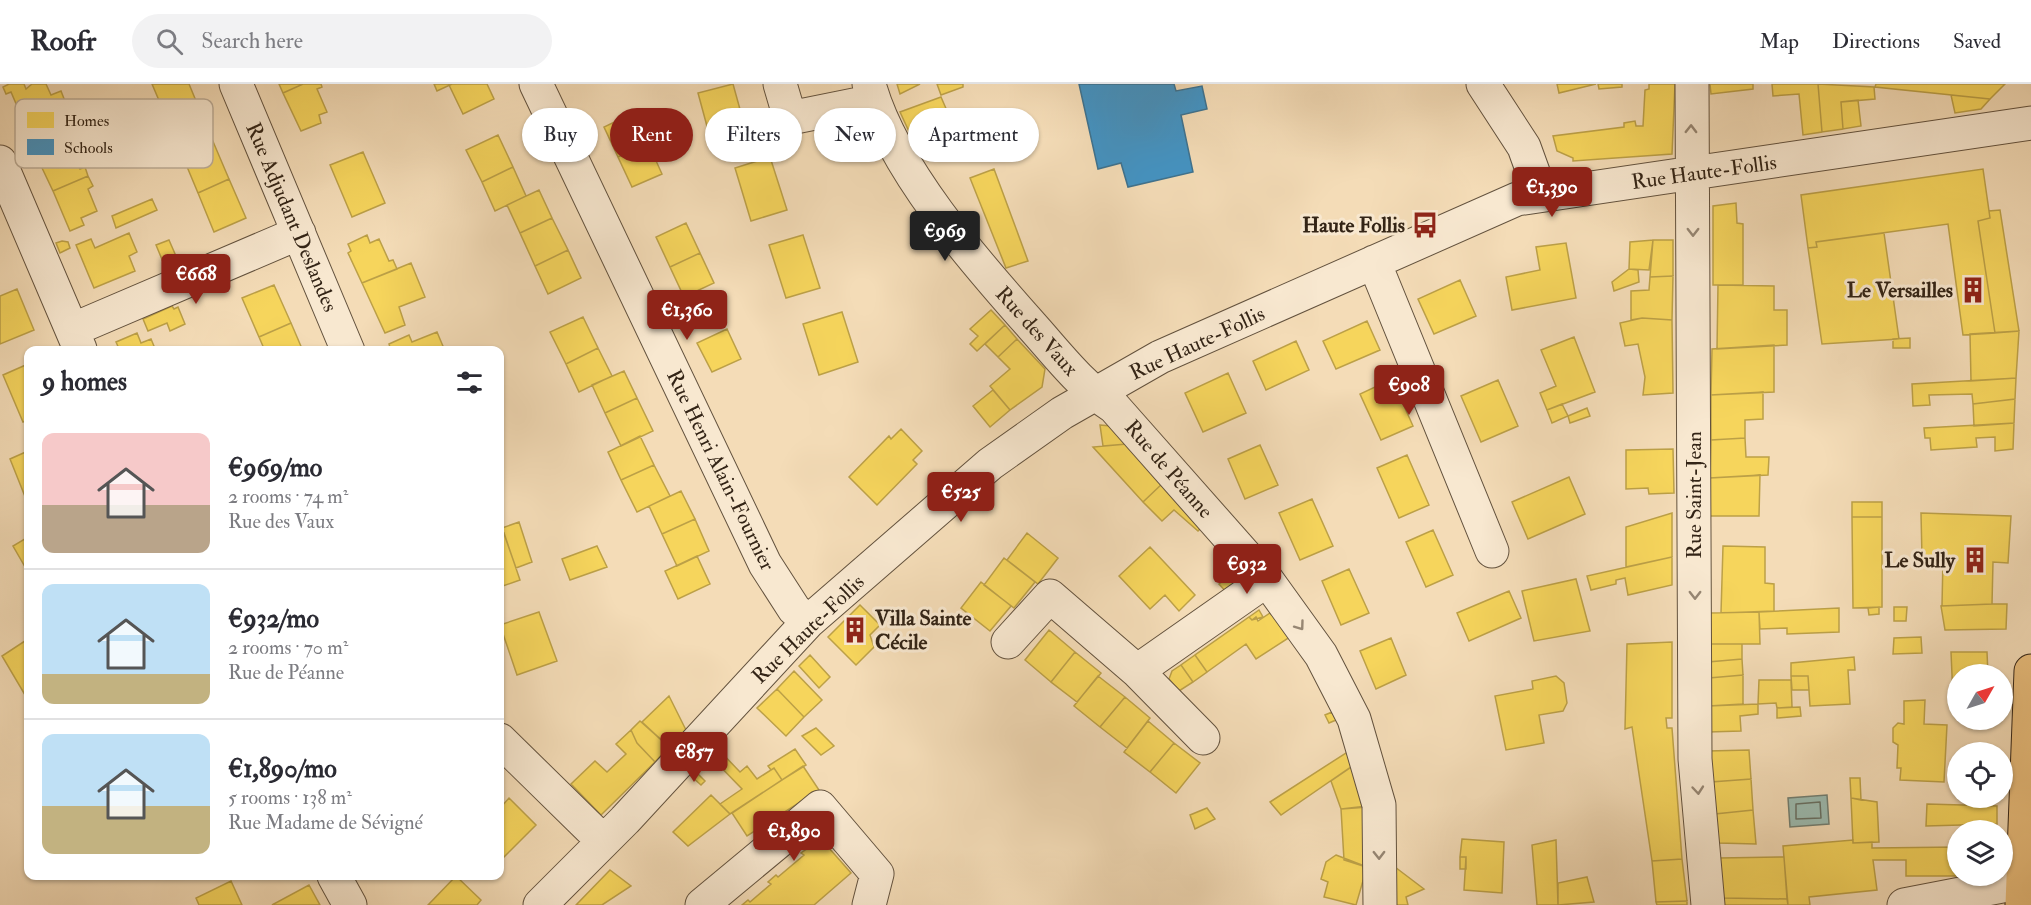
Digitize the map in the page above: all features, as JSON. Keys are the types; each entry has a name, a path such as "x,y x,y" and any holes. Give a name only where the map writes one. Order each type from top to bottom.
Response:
{"main road":[{"path":"2023,894 2031,671"}],"street":[{"name":"Rue Adjudant Deslandes","path":"236,84 346,346"},
{"name":"Rue Henri Alain-Fournier","path":"536,84 765,564 794,609 808,622"},
{"path":"780,84 790,118 872,92"},
{"path":"1484,84 1524,147 1541,194"},
{"name":"Rue Saint-Jean","path":"1692,84 1695,759 1708,905"},
{"name":"Rue des Vaux","path":"872,92 904,164 980,267 1095,394"},
{"name":"Rue Haute-Follis","path":"540,905 808,622 990,464 1062,413 1160,357 1517,199 2031,123"},
{"path":"0,162 77,340 299,233"},
{"path":"1374,262 1492,551"},
{"name":"Rue de Péanne","path":"1095,394 1114,406 1267,580 1321,655 1354,719 1379,805 1380,905"},
{"path":"1137,671 1267,580"},
{"path":"1008,642 1050,596 1137,671 1203,738"},
{"path":"504,744 603,841"},
{"path":"702,905 820,807 877,874 869,905"},
{"path":"336,880 350,905"},
{"path":"1904,905 2023,894"}],"water":[{"path":"1827,795 1829,824 1790,827 1788,798"}],"building: Homes":[{"path":"9,84 24,84 26,89 32,84 46,84 51,95 61,91 64,99 15,99 15,101 11,92 6,94 3,87"},
{"path":"152,84 189,84 195,99 158,99"},
{"path":"279,84 303,84 283,93"},
{"path":"303,84 321,84 322,87 317,89 327,112 319,115 321,123 301,131 283,93"},
{"path":"434,84 452,84 437,91"},
{"path":"487,84 494,99 463,114 449,85"},
{"path":"733,84 740,108 705,108 705,119 698,93"},
{"path":"897,84 920,84 900,94"},
{"path":"937,84 963,84 963,87 941,95"},
{"path":"1557,84 1596,84 1559,93"},
{"path":"1598,84 1622,84 1622,87 1599,89"},
{"path":"1649,84 1675,84 1672,154 1573,161 1573,158 1557,151 1553,136 1624,127 1624,123 1635,121 1636,126 1643,126 1645,90 1649,89"},
{"path":"1710,84 1753,84 1753,89 1711,94"},
{"path":"1772,84 1818,84 1822,132 1803,135 1799,94 1773,96"},
{"path":"1818,84 1874,87 1875,99 1841,102 1843,129 1822,132"},
{"path":"1876,84 2005,84 1990,99 1875,87"},
{"path":"1951,95 1990,99 1981,109 1955,113"},
{"path":"941,97 946,108 911,108"},
{"path":"1858,100 1861,126 1843,129 1841,102"},
{"path":"908,109 908,129 900,112"},
{"path":"610,124 610,140 604,127"},
{"path":"498,135 513,167 482,182 466,150"},
{"path":"213,141 229,179 198,193 188,168 213,168"},
{"path":"363,152 385,203 352,217 330,165"},
{"path":"620,162 657,162 662,174 632,187"},
{"path":"754,162 772,162 787,210 751,221 735,168"},
{"path":"513,167 526,196 495,211 482,182"},
{"path":"42,168 85,168 88,176 53,191"},
{"path":"994,169 1028,261 1006,268 970,178"},
{"name":"Le Versailles","path":"1983,169 1990,218 1978,221 1995,333 1963,335 1948,224 1816,242 1817,247 1808,248 1801,195"},
{"path":"88,176 93,186 88,189 97,211 81,218 84,225 70,231 53,191"},
{"path":"229,179 246,218 214,232 198,193"},
{"path":"539,190 552,218 520,233 507,205"},
{"path":"152,199 157,210 116,228 112,216"},
{"path":"1736,203 1737,223 1743,224 1743,285 1713,285 1713,206"},
{"path":"2000,210 2019,331 1995,333 1978,221 1990,218 1989,211"},
{"path":"552,218 568,250 535,266 520,233"},
{"path":"686,223 700,253 670,267 656,237"},
{"path":"129,233 137,252 129,256 135,271 94,288 76,245 91,239 95,248"},
{"path":"1884,233 1899,339 1822,344 1808,248 1817,247 1816,242"},
{"path":"367,235 370,243 379,239 389,261 393,260 397,269 362,283 348,253 351,251 348,244"},
{"path":"803,235 820,288 786,298 769,245"},
{"path":"169,240 179,263 166,269 156,245"},
{"path":"1653,240 1673,240 1673,276 1650,277"},
{"path":"1653,240 1649,270 1629,269 1630,242"},
{"path":"68,242 70,248 60,253 56,243"},
{"path":"1566,243 1576,298 1512,310 1506,277 1540,270 1536,247"},
{"path":"568,250 581,278 548,294 535,266"},
{"path":"700,253 714,283 684,297 670,267"},
{"path":"411,263 425,297 399,307 405,325 385,333 362,283"},
{"path":"1629,269 1638,270 1639,282 1614,291 1612,282"},
{"path":"1673,276 1672,320 1642,318 1631,320 1631,291 1649,290 1650,277"},
{"path":"1460,280 1476,316 1434,334 1418,299"},
{"path":"274,285 291,323 259,337 242,298"},
{"path":"1718,285 1774,286 1774,310 1787,310 1787,345 1717,349"},
{"path":"17,289 34,330 0,344 0,296"},
{"path":"172,306 174,309 178,307 185,324 170,331 167,323 148,331 143,319"},
{"path":"991,310 1005,325 977,351 970,344 978,336 970,329"},
{"path":"842,312 858,362 819,375 803,324"},
{"path":"583,317 598,348 566,364 550,332"},
{"path":"1642,318 1672,320 1673,393 1643,395 1645,377 1638,344 1625,346 1620,323"},
{"path":"1367,321 1380,350 1336,369 1323,341"},
{"path":"291,323 301,346 263,346 259,337"},
{"path":"1005,325 1017,339 998,357 985,344"},
{"path":"727,329 741,359 712,372 697,343"},
{"path":"2019,331 2016,378 1971,381 1970,334"},
{"path":"437,332 443,346 390,346 389,344 409,335 412,342"},
{"path":"137,333 141,343 151,339 154,346 118,346 116,342"},
{"path":"1574,337 1595,392 1547,410 1540,393 1556,386 1541,350"},
{"path":"1910,338 1910,348 1893,348 1893,339"},
{"path":"1017,339 1045,369 1042,387 1010,410 990,386 1010,369 998,357"},
{"path":"1296,341 1309,370 1266,390 1253,361"},
{"path":"1774,345 1774,392 1711,395 1712,349"},
{"path":"598,348 612,376 579,392 566,364"},
{"path":"24,366 24,422 23,422 3,375"},
{"path":"624,371 637,398 605,413 592,385"},
{"path":"1228,373 1246,413 1203,432 1185,393"},
{"path":"2016,378 2015,399 1973,404 1972,394 1929,395 1930,405 1913,406 1912,384"},
{"path":"1392,379 1413,426 1381,440 1360,394"},
{"path":"1498,380 1518,426 1481,442 1461,396"},
{"path":"993,390 1010,410 990,427 973,406"},
{"path":"1763,392 1763,419 1745,420 1745,438 1711,440 1711,395"},
{"path":"637,398 653,431 621,446 605,413"},
{"path":"2015,399 2014,423 1974,426 1973,404"},
{"path":"1562,404 1568,416 1552,423 1547,410"},
{"path":"1587,408 1590,416 1570,423 1568,416"},
{"path":"2014,423 2013,449 1995,451 1995,437 1976,438 1977,447 1931,450 1930,438 1925,438 1924,428"},
{"path":"1100,425 1111,426 1127,444 1103,446"},
{"path":"901,429 922,451 913,460 917,464 877,505 849,477 889,436 891,439"},
{"path":"640,436 654,465 621,480 608,452"},
{"path":"1745,438 1746,457 1769,457 1768,475 1710,478 1711,440"},
{"path":"1127,444 1164,482 1143,502 1093,447"},
{"path":"1260,445 1278,485 1245,499 1228,459"},
{"path":"1673,449 1674,493 1649,494 1648,488 1626,489 1626,450"},
{"path":"24,453 24,494 10,459"},
{"path":"1407,455 1429,505 1399,518 1377,468"},
{"path":"654,465 670,496 637,512 621,480"},
{"path":"1760,475 1759,516 1710,516 1710,478"},
{"path":"1569,477 1585,514 1528,539 1512,502"},
{"path":"1164,482 1204,525 1198,531 1174,510 1162,521 1143,502"},
{"path":"681,491 695,519 662,534 649,506"},
{"path":"1312,499 1333,546 1300,560 1279,513"},
{"path":"1852,502 1882,502 1882,517 1852,517"},
{"path":"1672,513 1672,557 1626,567 1626,527"},
{"name":"Le Sully","path":"1921,513 2011,516 2008,563 1993,562 1992,604 1942,606 1943,558 1922,558"},
{"path":"1852,517 1882,517 1882,607 1853,608"},
{"path":"695,519 709,551 677,566 662,534"},
{"path":"519,522 532,562 516,568 504,534 504,527"},
{"path":"1433,530 1453,575 1426,587 1406,542"},
{"path":"504,533 520,580 504,586"},
{"path":"1027,533 1058,558 1038,584 1007,560"},
{"path":"24,539 24,565 13,546"},
{"path":"597,546 607,567 570,580 562,559"},
{"path":"1723,546 1765,547 1765,583 1774,584 1774,611 1721,613"},
{"path":"1150,547 1195,595 1179,611 1165,595 1150,609 1119,576"},
{"path":"697,556 710,584 678,599 665,571"},
{"path":"1672,557 1672,585 1628,595 1625,578 1616,580 1616,584 1591,590 1587,576"},
{"path":"1004,558 1035,582 1014,608 984,585"},
{"path":"1242,566 1250,576 1228,594 1219,584"},
{"path":"1349,569 1369,613 1341,625 1322,581"},
{"path":"1576,579 1590,631 1534,641 1522,591"},
{"path":"981,582 1011,606 990,631 961,608"},
{"path":"1509,591 1521,618 1469,641 1457,613"},
{"path":"2007,604 2006,629 1945,630 1941,606"},
{"name":"Villa Sainte Cécile","path":"860,605 880,625 870,635 874,647 856,665 828,637"},
{"path":"1879,607 1879,614 1869,615 1868,608"},
{"path":"1894,607 1907,607 1906,621 1894,621"},
{"path":"1839,608 1839,632 1787,634 1787,628 1760,629 1759,612"},
{"path":"1259,610 1263,617 1252,620 1249,617"},
{"path":"1273,611 1290,637 1256,659 1246,644 1207,672 1195,655 1249,617 1252,620 1256,617 1258,621"},
{"path":"539,612 557,661 517,675 504,637 504,624"},
{"path":"1759,612 1760,644 1709,644 1709,613"},
{"path":"1049,630 1075,652 1051,682 1025,660"},
{"path":"1921,637 1922,653 1893,654 1894,638"},
{"path":"1391,638 1406,675 1376,689 1360,651"},
{"path":"24,642 24,693 2,656"},
{"path":"1672,642 1672,718 1666,718 1667,728 1672,728 1682,859 1652,861 1632,727 1625,729 1627,644"},
{"path":"1709,644 1742,644 1742,659 1708,662"},
{"path":"1075,652 1101,673 1077,702 1051,682"},
{"path":"1951,652 1987,652 1988,664 1952,664"},
{"path":"810,655 830,677 819,688 799,666"},
{"path":"1195,655 1207,672 1193,682 1181,665"},
{"path":"1854,657 1855,670 1848,670 1850,704 1810,706 1808,676 1791,676 1791,663"},
{"path":"1742,659 1743,675 1709,678 1708,662"},
{"path":"1181,665 1193,682 1179,691 1169,679 1172,671"},
{"path":"794,671 822,700 804,717 777,689"},
{"path":"1743,675 1743,704 1708,706 1709,678"},
{"path":"1098,676 1125,697 1100,727 1074,706"},
{"path":"1556,676 1564,683 1567,703 1563,711 1539,715 1544,743 1506,750 1495,696 1533,689 1532,681"},
{"path":"1791,676 1808,676 1809,690 1792,690"},
{"path":"1759,680 1791,680 1792,707 1777,708 1776,703 1758,704"},
{"path":"777,689 804,717 786,736 757,708"},
{"path":"669,696 686,730 669,747 642,722"},
{"path":"1125,697 1150,718 1127,748 1100,727"},
{"path":"1925,700 1924,724 1947,725 1944,782 1900,780 1901,768 1897,768 1898,745 1893,742 1893,728 1898,723 1904,724 1904,701"},
{"path":"1758,704 1758,714 1740,716 1741,731 1708,732 1708,706"},
{"path":"1800,707 1801,716 1777,718 1777,708"},
{"path":"1332,712 1336,720 1329,723 1325,715"},
{"path":"640,721 669,747 655,762 637,743 631,730"},
{"path":"1148,721 1174,743 1150,772 1124,752"},
{"path":"816,728 834,746 821,755 802,736"},
{"path":"631,730 637,743 655,762 601,815 571,784 595,761 607,772 626,754 616,744"},
{"path":"1174,743 1200,763 1176,793 1150,772"},
{"path":"718,749 740,772 747,766 757,779 774,768 782,780 730,814 720,804 742,789 710,756"},
{"path":"795,749 806,765 782,780 774,768 771,770 768,766"},
{"path":"1749,750 1751,779 1711,782 1708,751"},
{"path":"1349,751 1355,764 1281,815 1270,802"},
{"path":"803,766 819,790 747,836 732,813"},
{"path":"1353,766 1367,806 1341,809 1331,781"},
{"path":"695,771 705,781 701,785 691,776"},
{"path":"1850,778 1860,778 1861,800 1851,798"},
{"path":"1751,779 1753,810 1715,814 1711,782"},
{"path":"711,795 730,814 688,846 673,832"},
{"path":"509,798 536,825 504,857 504,804"},
{"path":"1851,798 1877,802 1879,842 1853,843"},
{"path":"1927,804 1947,805 1947,808 1997,808 1997,820 1947,820 1947,825 1926,826"},
{"path":"1369,807 1366,867 1344,860 1341,809"},
{"path":"1207,808 1215,819 1195,829 1190,815"},
{"path":"1753,810 1756,844 1718,843 1715,814"},
{"path":"821,839 851,873 814,905 742,905 748,900 750,902 771,884 768,882 776,875 778,877 804,855 801,853"},
{"path":"1462,839 1504,842 1502,893 1464,890 1466,857 1460,857"},
{"path":"1556,840 1558,905 1537,905 1532,845"},
{"path":"1853,840 1853,843 1872,842 1872,848 1947,847 1947,876 1906,876 1906,860 1873,860 1877,890 1809,897 1810,905 1788,905 1783,846"},
{"path":"1336,855 1367,867 1356,905 1324,897 1328,882 1321,879 1326,862"},
{"path":"1460,857 1466,857 1466,869 1460,869"},
{"path":"1784,857 1787,899 1723,898 1719,858"},
{"path":"1682,859 1687,901 1656,902 1652,861"},
{"path":"1391,864 1424,889 1406,897 1408,905 1391,905"},
{"path":"610,870 631,886 602,905 576,905"},
{"path":"1587,877 1594,902 1558,905 1558,883"},
{"path":"452,880 460,880 481,900 477,905 428,905"},
{"path":"231,881 242,905 199,905 196,898"},
{"path":"309,885 320,905 272,905"},
{"path":"1723,898 1787,899 1788,905 1724,905"},
{"path":"1687,901 1687,905 1657,905 1656,902"}],"building: Schools":[{"path":"1079,84 1174,84 1176,91 1202,86 1207,109 1181,115 1193,172 1128,187 1121,163 1098,169"}],"place":[{"name":"Haute Follis","path":"1425,225"},
{"name":"Le Versailles","path":"1973,290"},
{"name":"Le Sully","path":"1975,560"},
{"name":"Villa Sainte Cécile","path":"855,630"}]}
